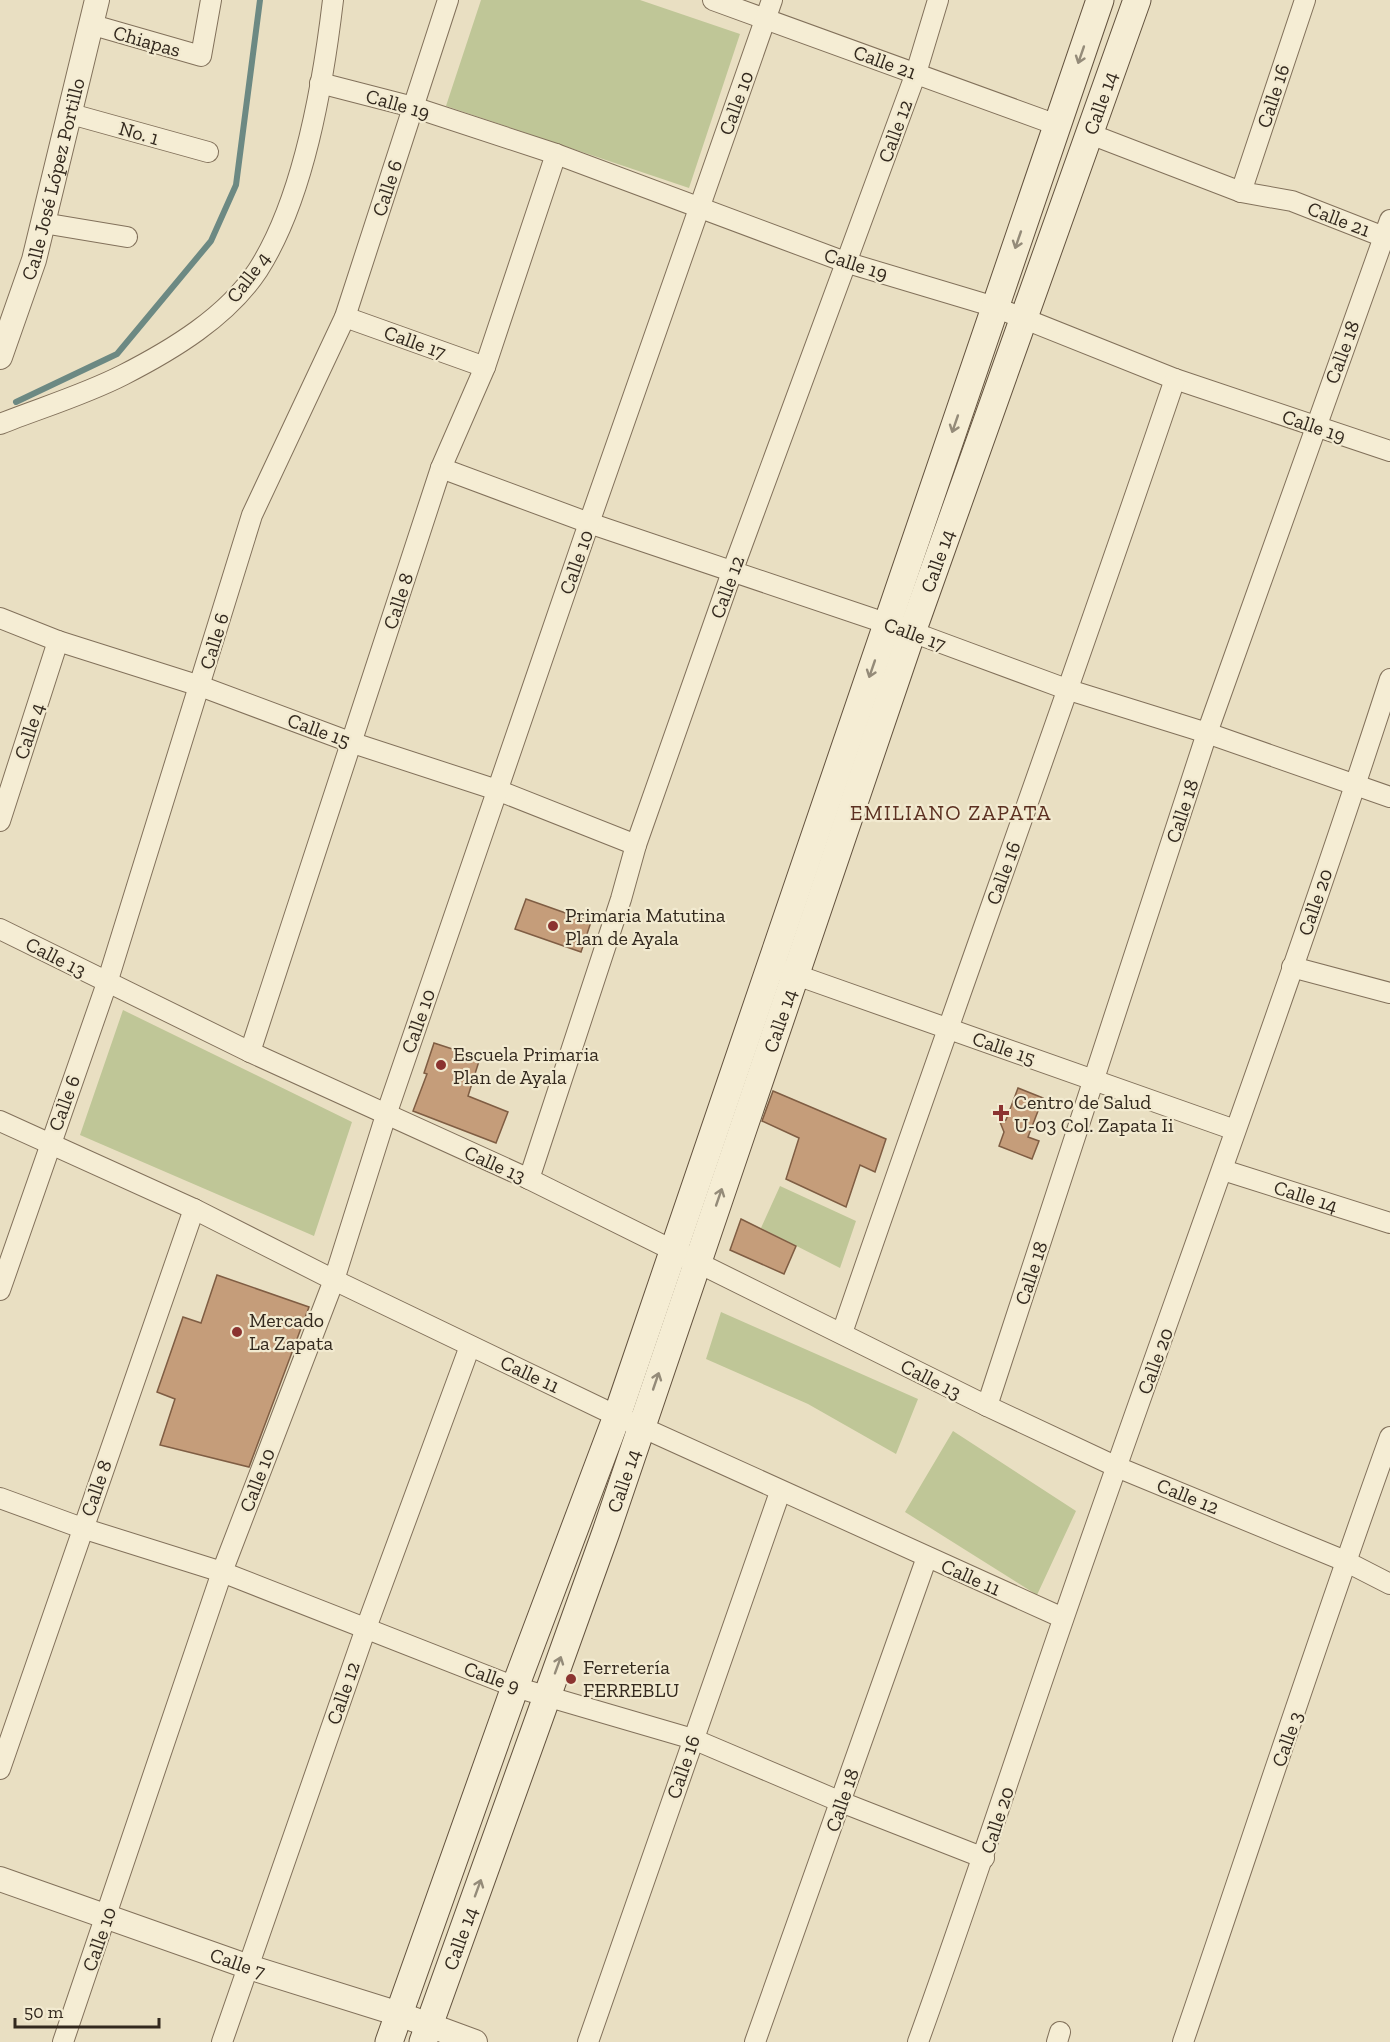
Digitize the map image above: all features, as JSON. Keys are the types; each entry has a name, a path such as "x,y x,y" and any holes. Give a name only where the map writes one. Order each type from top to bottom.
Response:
{"main road":[{"name":"Calle 14","path":"389,2042 515,1688 629,1421 899,628 995,307 1100,0"},
{"name":"Calle 14","path":"899,628 1022,317 1137,0"},
{"name":"Calle 14","path":"426,2033 606,1532 629,1421"}],"street":[{"name":"Calle José López Portillo","path":"0,357 6,317 34,260 93,25 97,0"},
{"name":"Chiapas","path":"93,25 201,56 211,0"},
{"name":"Calle 4","path":"0,424 121,376 177,344 222,311 257,271 285,220 320,83 333,0"},
{"name":"Calle 6","path":"0,1290 107,983 252,515 345,317 448,0"},
{"name":"Calle 21","path":"713,0 769,9 916,73 1057,125"},
{"name":"Calle 12","path":"529,1179 621,899 636,845 732,572 848,263 916,73 938,0"},
{"name":"Calle 16","path":"1241,192 1305,0"},
{"name":"Calle 10","path":"63,2042 222,1572 334,1280 386,1115 497,790 769,9"},
{"name":"Calle 19","path":"320,83 413,107 556,154 848,263 995,307 1175,379 1390,451"},
{"name":"No. 1","path":"71,114 208,153"},
{"name":"Calle 21","path":"1090,134 1241,192 1292,201 1387,228"},
{"name":"Calle 8","path":"250,1052 441,468 485,367 556,154"},
{"path":"43,223 127,237"},
{"name":"Calle 18","path":"987,1406 1207,733 1387,228"},
{"name":"Calle 17","path":"345,317 485,367"},
{"name":"Calle 16","path":"842,1333 947,1029 1070,690 1175,379"},
{"name":"Calle 17","path":"441,468 589,523 899,628 1070,690 1207,733 1390,797"},
{"name":"Calle 15","path":"0,618 58,641 200,686 350,742 497,790 636,845"},
{"name":"Calle 4","path":"0,821 58,641"},
{"name":"Calle 20","path":"918,2042 984,1858 1064,1618 1223,1170 1390,679"},
{"name":"Calle 13","path":"0,929 250,1052 529,1179 987,1406"},
{"path":"1292,967 1390,993"},
{"name":"Calle 15","path":"784,971 1235,1130"},
{"name":"Calle 11","path":"0,1121 194,1209 470,1346 780,1492 1064,1618"},
{"name":"Calle 14","path":"1223,1170 1390,1223"},
{"name":"Calle 8","path":"0,1769 194,1209"},
{"name":"Calle 12","path":"222,2042 366,1628 470,1346"},
{"name":"Calle 12","path":"987,1406 1117,1467 1345,1561 1390,1584"},
{"name":"Calle 3","path":"1183,2042 1323,1633 1345,1561 1390,1437"},
{"name":"Calle 16","path":"588,2042 780,1492"},
{"name":"Calle 9","path":"0,1498 82,1528 222,1572 515,1688 693,1739 841,1802 984,1858"},
{"name":"Calle 18","path":"756,2042 927,1557"},
{"name":"Calle 7","path":"0,1880 249,1967 399,2014 426,2033 475,2042"}],"green space":[{"path":"481,0 640,0 740,34 689,188 446,106"},
{"path":"123,1010 352,1122 314,1236 80,1135"},
{"path":"780,1186 856,1221 840,1268 761,1228"},
{"path":"721,1312 918,1399 896,1454 808,1404 706,1359"},
{"path":"953,1431 1076,1511 1037,1595 905,1512"}],"building":[{"name":"Primaria Matutina Plan de Ayala","path":"526,899 591,922 581,952 515,929"},
{"path":"434,1043 480,1058 468,1096 508,1112 496,1143 413,1111 427,1074 424,1073"},
{"path":"1018,1088 1043,1098 1028,1137 1039,1141 1032,1159 999,1146 1004,1132 1000,1122 1006,1120"},
{"path":"773,1091 886,1139 875,1172 860,1165 846,1207 786,1179 799,1138 762,1121"},
{"path":"741,1219 796,1246 784,1274 730,1250"},
{"name":"Mercado La Zapata","path":"217,1275 309,1307 249,1467 160,1445 175,1399 157,1392 183,1317 201,1323"}],"waterway":[{"path":"16,402 117,354 211,241 236,185 260,0"}],"place":[{"name":"Primaria Matutina Plan de Ayala","path":"553,926"},
{"name":"Escuela Primaria Plan de Ayala","path":"441,1065"},
{"name":"Centro de Salud U-03 Col. Zapata Ii","path":"1001,1113"},
{"name":"Mercado La Zapata","path":"237,1332"},
{"name":"Ferretería FERREBLU","path":"571,1679"}],"district":[{"name":"EMILIANO ZAPATA","path":"951,813"}]}
